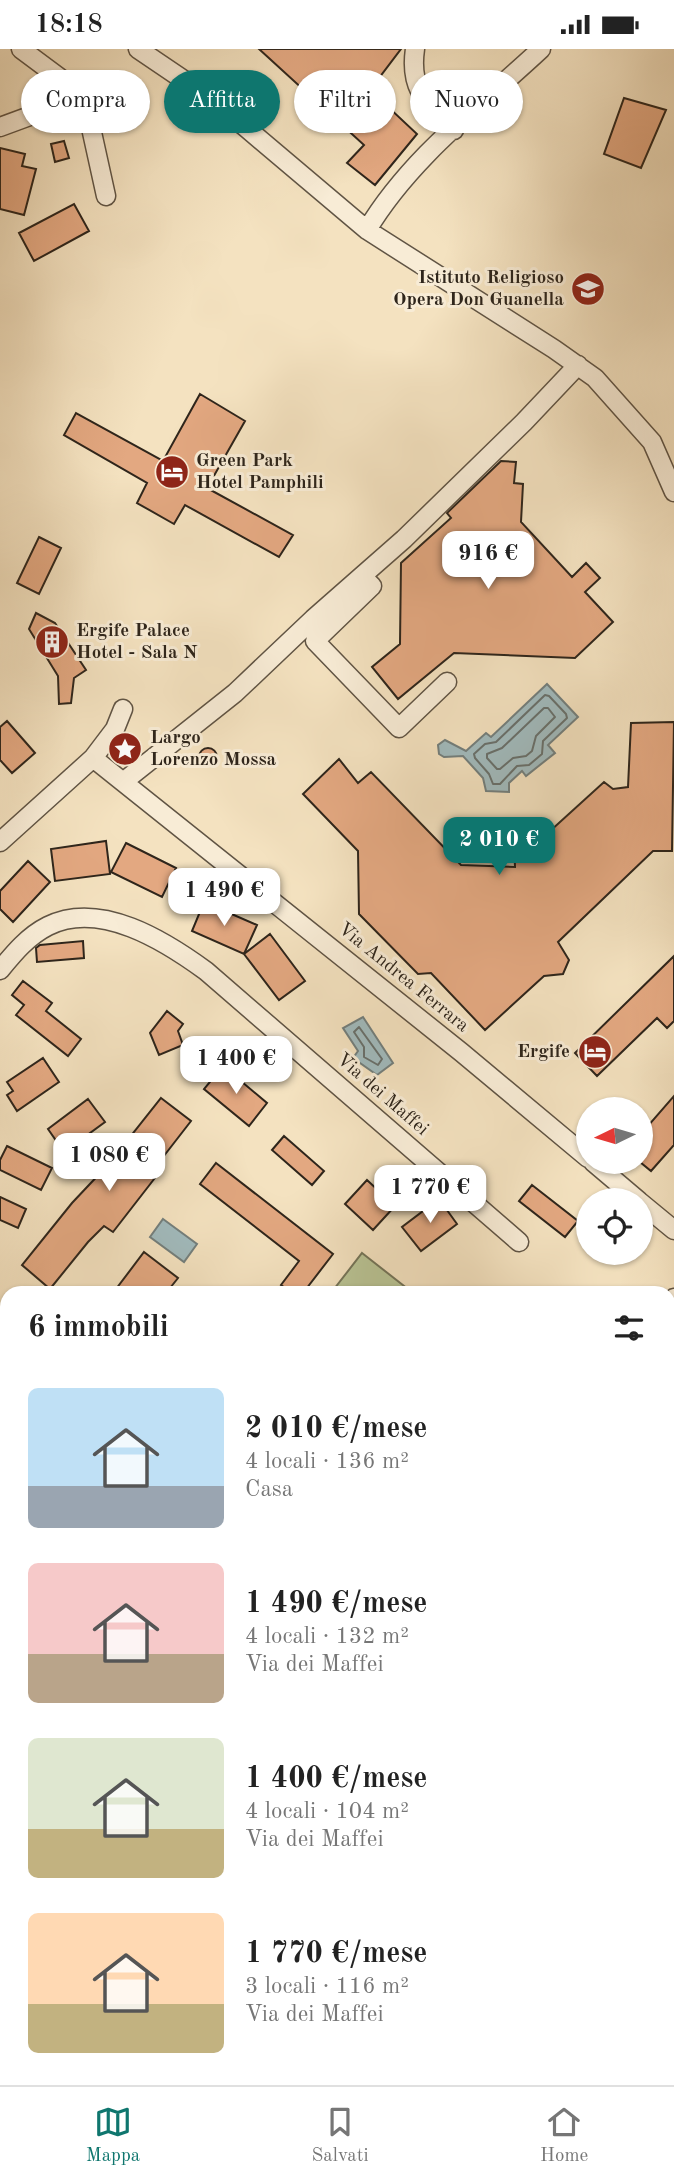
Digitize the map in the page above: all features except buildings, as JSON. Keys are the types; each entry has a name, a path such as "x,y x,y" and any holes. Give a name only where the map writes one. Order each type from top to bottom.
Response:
{"street":[{"path":"21,49 49,70"},
{"path":"138,49 233,117 367,230 595,378 652,442 674,492"},
{"path":"413,70 415,49"},
{"path":"518,70 541,49"},
{"path":"0,127 21,119"},
{"path":"92,133 106,196"},
{"path":"367,230 402,180 423,156 450,133"},
{"path":"93,758 123,782 235,693 414,529 524,422 578,365"},
{"path":"362,576 372,586 315,641 399,728 447,682"},
{"path":"0,842 93,758 115,729 122,709"},
{"name":"Via Andrea Ferrara","path":"123,782 450,1043 576,1148"},
{"name":"Via dei Maffei","path":"0,969 29,939 62,921 97,919 135,929 166,943 206,971 519,1242"},
{"path":"607,1174 624,1188"},
{"path":"653,1212 674,1230"}],"green space":[{"path":"362,1253 404,1286 336,1286"}],"water":[{"path":"547,684 578,717 548,745 555,753 526,776 522,771 509,783 509,792 486,791 483,778 463,756 444,757 439,754 438,745 445,740 466,751 486,733 491,737"},
{"path":"363,1017 393,1063 377,1075 353,1058 358,1051 343,1028"},
{"path":"163,1219 197,1244 184,1262 150,1237"}],"place":[{"name":"Istituto Religioso Opera Don Guanella","path":"588,289"},
{"name":"Green Park Hotel Pamphili","path":"172,472"},
{"name":"Ergife Palace Hotel - Sala N","path":"52,642"},
{"name":"Largo Lorenzo Mossa","path":"125,749"},
{"name":"Ergife","path":"595,1052"}]}
